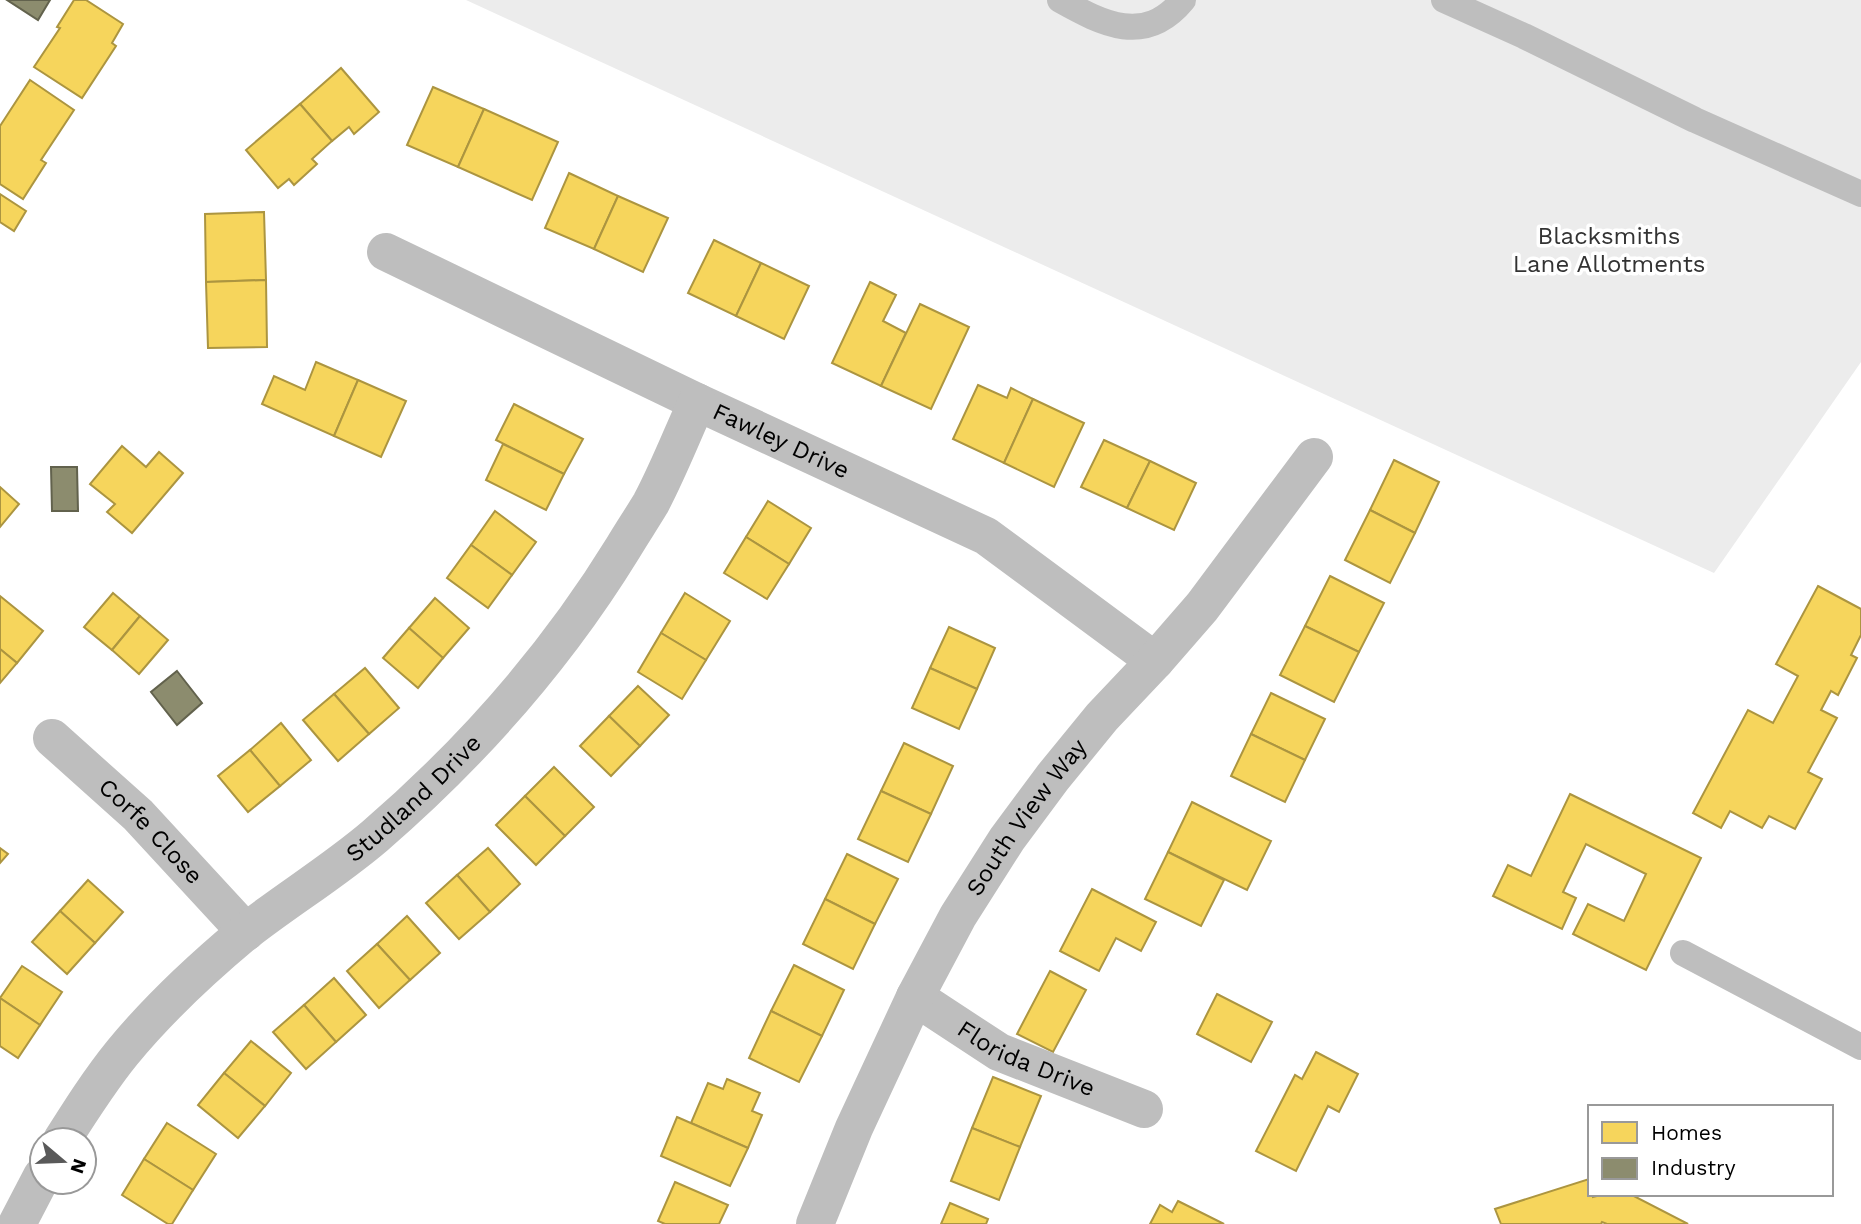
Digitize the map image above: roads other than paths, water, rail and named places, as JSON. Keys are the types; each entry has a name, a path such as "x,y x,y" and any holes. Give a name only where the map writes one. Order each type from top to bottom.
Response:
{"street":[{"name":"Fawley Drive","path":"386,252 697,402 986,536 1155,661"},
{"name":"Studland Drive","path":"71,1126 122,1053 202,969 246,932 311,887 373,837 432,784 488,727 548,656 603,581 651,502 697,402"},
{"name":"South View Way","path":"815,1224 854,1129 915,997 958,916 1007,839 1052,777 1202,607 1314,457"},
{"name":"Corfe Close","path":"52,738 138,815 246,932"},
{"name":"Florida Drive","path":"915,997 999,1052 1144,1109"},
{"path":"17,1224 32,1196"}],"lane":[{"path":"1060,0 1102,22 1128,28 1157,22 1183,0"},
{"path":"1444,0 1695,120 1861,194"},
{"path":"1683,953 1861,1047"}],"park label":[{"name":"Blacksmiths Lane Allotments","path":"1609,250"}]}
